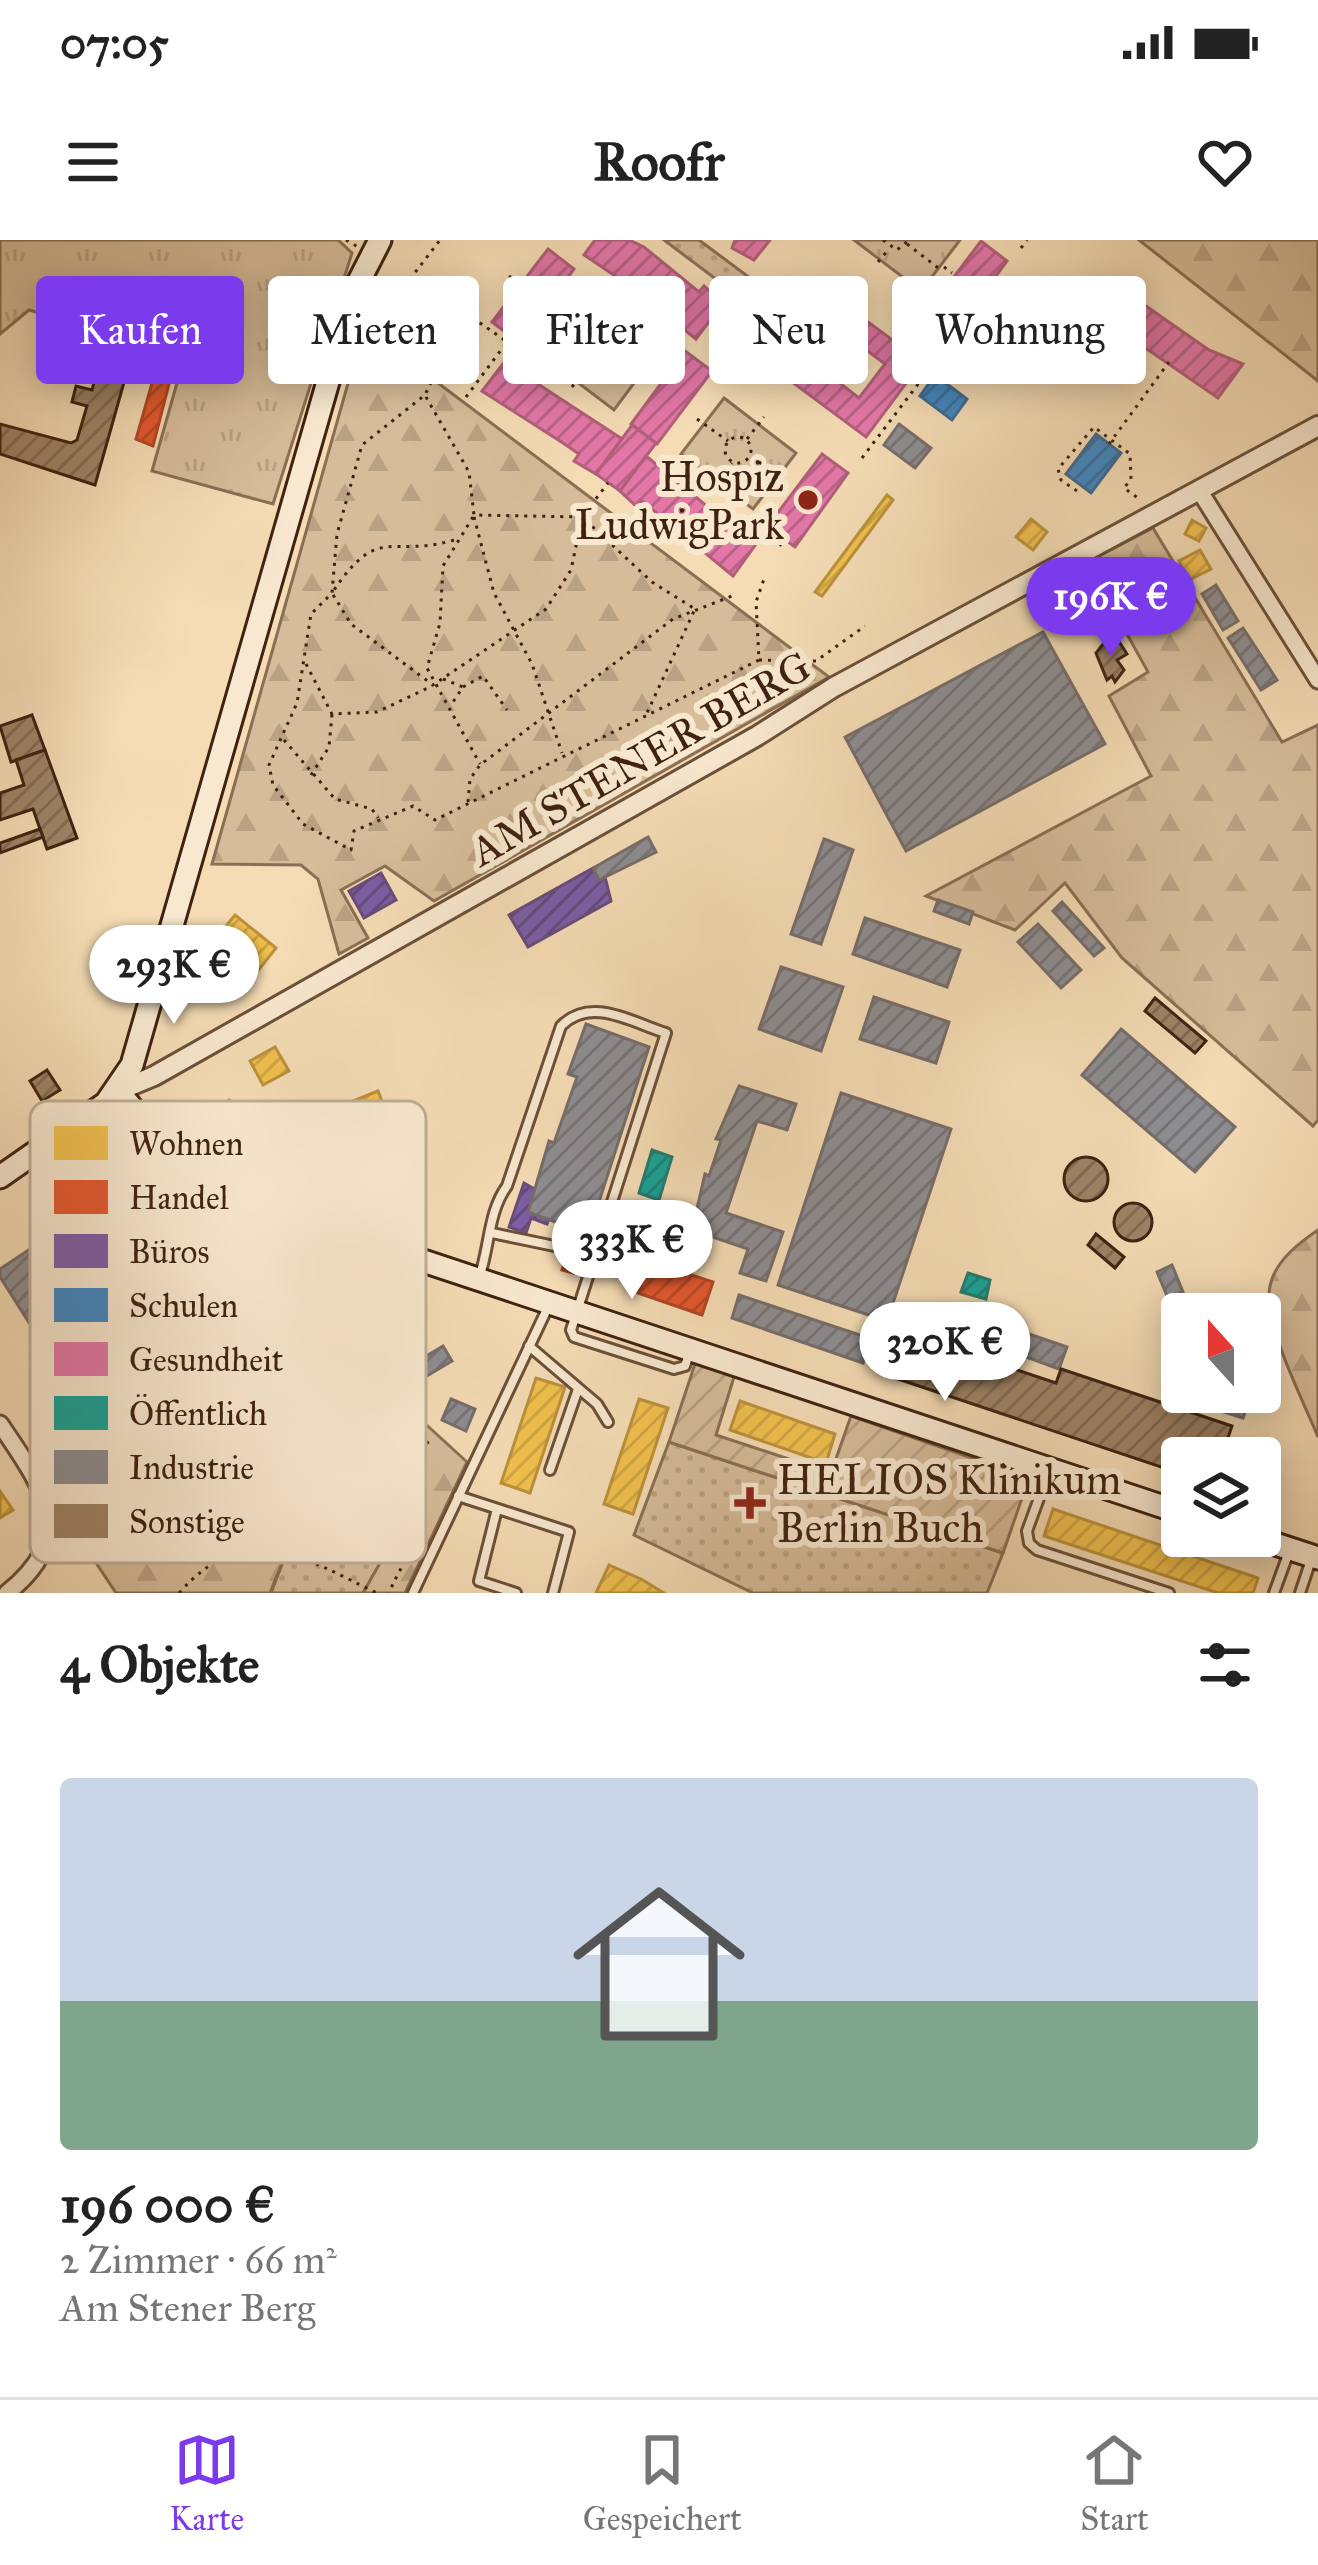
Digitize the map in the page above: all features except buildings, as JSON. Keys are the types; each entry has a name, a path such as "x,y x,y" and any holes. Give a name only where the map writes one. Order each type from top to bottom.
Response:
{"main road":[{"path":"103,1101 118,1090 138,1048 354,291 380,240"},
{"path":"118,1090 127,1101"},
{"path":"0,1177 30,1155"},
{"path":"426,1261 1161,1506"},
{"path":"1281,1546 1315,1557"}],"street":[{"name":"AM STENER BERG","path":"118,1090 154,1076 758,736 834,687 1318,426"},
{"path":"1198,490 1318,680"},
{"path":"0,1424 30,1468"},
{"path":"7,1593 34,1563"}],"lane":[{"path":"478,1279 492,1233 493,1206 507,1186 561,1026 574,1013 592,1009 666,1034 575,1312"},
{"path":"492,1233 593,1254"},
{"path":"413,1593 550,1304"},
{"path":"529,1346 608,1422"},
{"path":"550,1470 578,1389"},
{"path":"1049,1469 1027,1532 1028,1543 1169,1593"},
{"path":"458,1496 569,1532 553,1593"},
{"path":"497,1509 479,1581 516,1593"},
{"path":"1274,1593 1290,1549"},
{"path":"1300,1593 1315,1557"}],"path":[{"path":"412,276 440,240"},
{"path":"883,240 889,248"},
{"path":"1021,248 1027,240"},
{"path":"878,262 889,248 908,242 952,273"},
{"path":"466,397 503,347"},
{"path":"1109,443 1169,362"},
{"path":"430,384 425,395 362,445 337,534 332,593 351,624 434,685"},
{"path":"862,458 918,384"},
{"path":"425,395 469,472 474,515 494,593 552,710 563,755"},
{"path":"697,419 728,441 746,440 764,417"},
{"path":"1077,491 1061,480 1058,470 1088,429 1114,438 1130,454 1131,479 1124,488 1153,514"},
{"path":"746,440 750,455 784,481"},
{"path":"728,441 725,453 733,462"},
{"path":"715,485 733,462 750,455"},
{"path":"332,714 377,712 434,685 512,630 523,628 561,590 575,557 582,517 608,483"},
{"path":"474,515 582,517 652,582 695,609"},
{"path":"474,515 454,540 443,566 440,623 427,668 480,765"},
{"path":"757,517 760,529 786,549"},
{"path":"454,540 378,545 346,572 311,614 297,703 283,739 272,751 273,785 303,824 351,850 354,831 378,818 413,806 435,820 759,660 816,661 865,626"},
{"path":"759,660 756,602 765,575"},
{"path":"468,802 470,779 480,765 639,642 695,609 732,596"},
{"path":"646,715 695,609"},
{"path":"304,660 332,714 329,747 310,776"},
{"path":"450,706 464,687 483,676 507,710"},
{"path":"443,679 464,687"},
{"path":"283,739 334,800 372,809 378,818"},
{"path":"426,1444 430,1441"},
{"path":"179,1593 217,1563"},
{"path":"308,1563 377,1593"},
{"path":"388,1593 404,1563"}],"green space":[{"path":"0,240 338,240 352,253 345,276 268,276 268,384 311,384 273,504 152,471 177,384 244,384 244,276 36,276 36,312 29,310 0,334"},
{"path":"664,240 699,240 747,276 712,276"},
{"path":"854,240 960,240 932,276 901,276"},
{"path":"1139,240 1318,240 1318,381"},
{"path":"348,384 439,384 829,677 434,901 385,866 341,890 368,938 339,954 318,879 301,865 212,864"},
{"path":"580,384 633,384 614,410"},
{"path":"724,398 796,453 753,509 681,454"},
{"path":"1153,528 1282,742 1318,725 1318,1120 1313,1126 1122,958 1065,883 1015,930 926,896 1151,776 1109,696 1148,672 1087,562"},
{"path":"1318,1230 1318,1437 1281,1348 1281,1293 1270,1293 1277,1269"},
{"path":"696,1361 735,1374 716,1435 831,1473 851,1416 1029,1478 1003,1553 669,1442"},
{"path":"426,1424 467,1462 426,1549"},
{"path":"669,1442 1003,1553 987,1593 753,1593 634,1535"},
{"path":"96,1563 282,1563 270,1593 116,1593"},
{"path":"283,1563 380,1563 363,1593 271,1593"},
{"path":"380,1563 419,1563 405,1593 363,1593"}],"place":[{"name":"Hospiz LudwigPark","path":"808,500"},
{"name":"HELIOS Klinikum Berlin Buch","path":"750,1503"}]}
